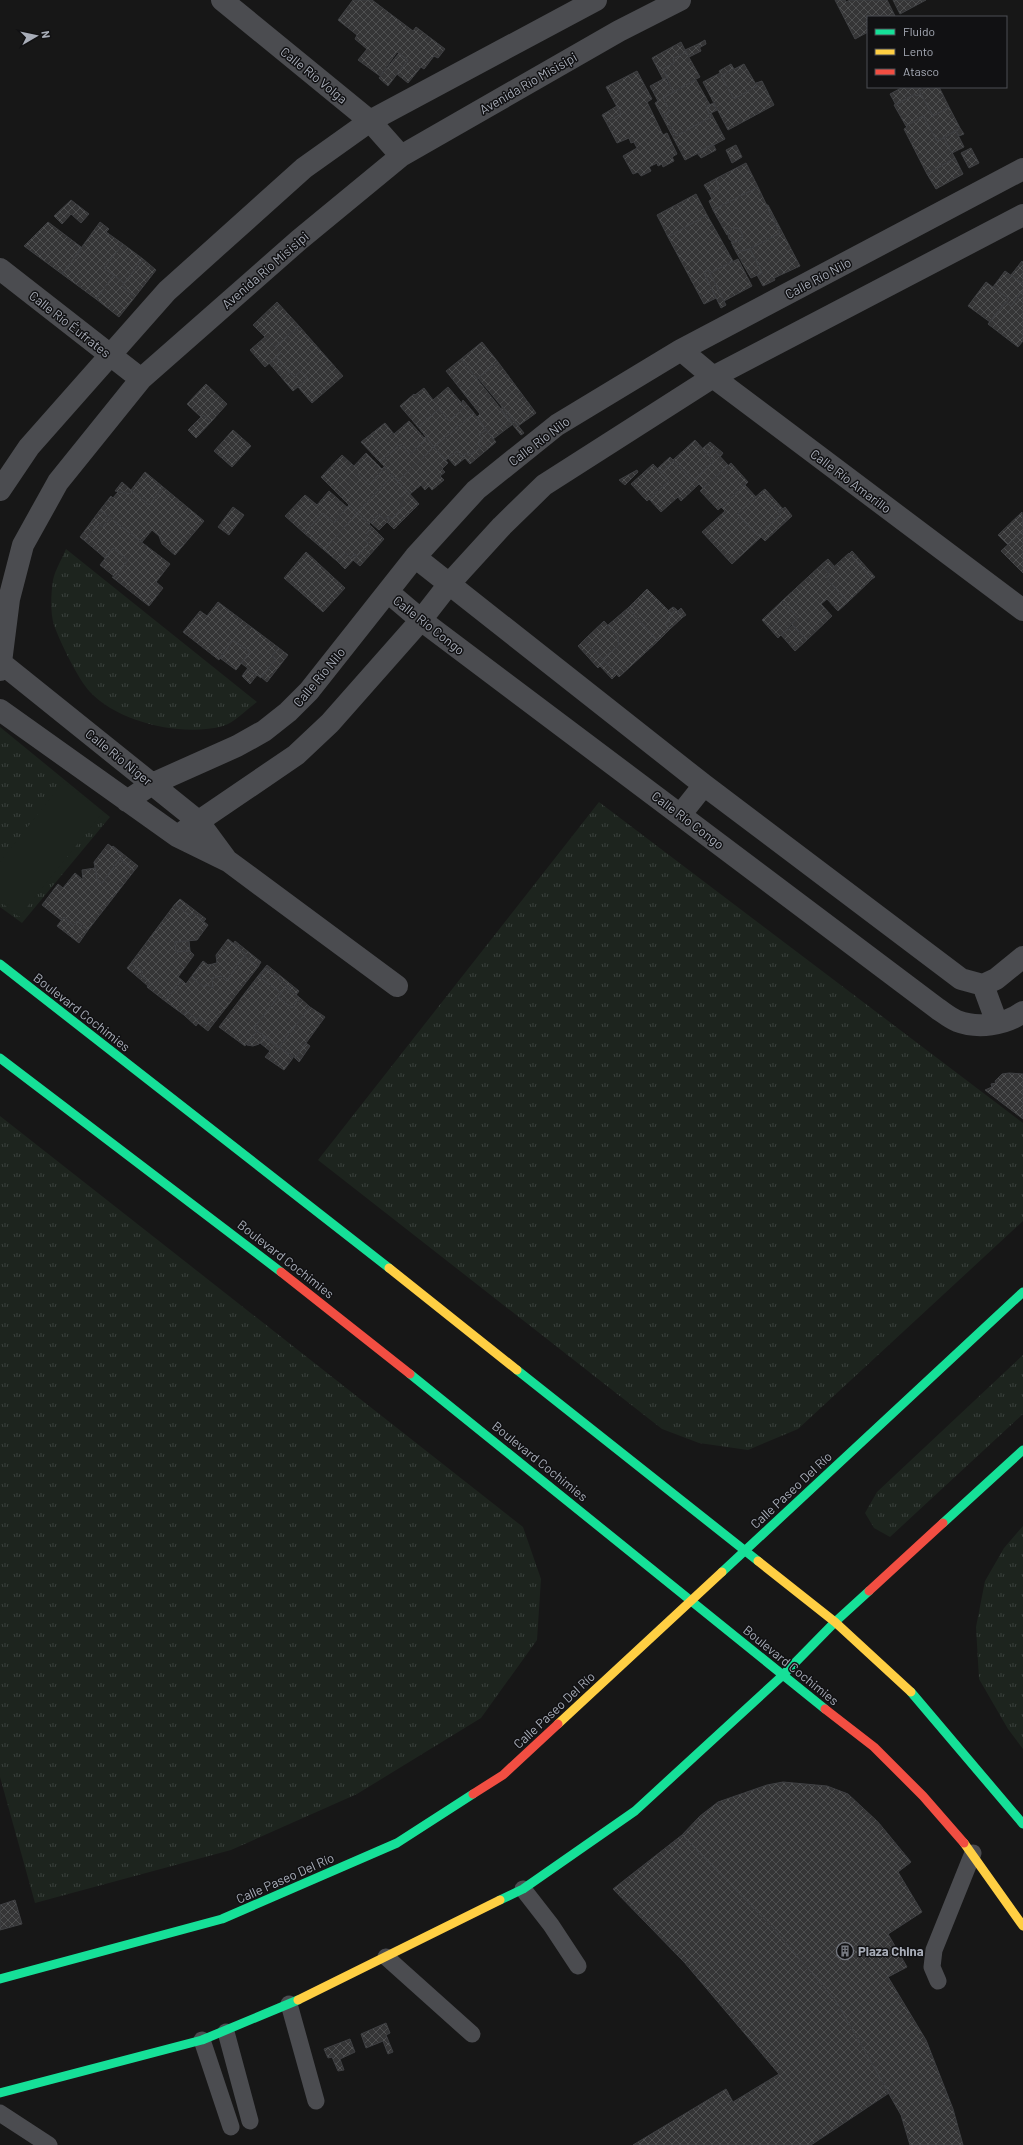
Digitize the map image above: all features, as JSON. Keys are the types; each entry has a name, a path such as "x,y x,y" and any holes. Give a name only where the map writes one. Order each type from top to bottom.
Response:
{"main road":[{"name":"Boulevard Cochimies","path":"0,964 336,1226 836,1622 909,1690 1023,1824"},
{"name":"Boulevard Cochimies","path":"0,1058 255,1251 513,1455 782,1676 874,1747 923,1796 973,1853 1023,1926"},
{"name":"Calle Paseo Del Río","path":"0,1979 222,1919 397,1843 503,1775 1023,1292"},
{"path":"0,2093 202,2040 226,2032 289,2004 523,1889 635,1811 782,1676 836,1622 1023,1450"}],"street":[{"name":"Calle Río Volga","path":"222,0 370,121 401,156"},
{"path":"0,490 29,447 167,292 298,173 370,121 596,0"},
{"name":"Avenida Río Misisipi","path":"0,665 9,599 23,545 58,482 141,379 299,240 401,156 619,31 680,0"},
{"name":"Calle Río Nilo","path":"127,801 152,784 237,746 264,731 288,712 308,691 415,557 476,490 557,425 680,350 1023,170"},
{"path":"177,836 296,755 330,723 421,620 449,584 502,526 544,485 713,377 1023,215"},
{"name":"Calle Río Éufrates","path":"0,269 141,379"},
{"name":"Calle Río Amarillo","path":"680,350 713,377 1023,610"},
{"path":"415,557 704,785 961,979 983,985 996,979 1023,957"},
{"name":"Calle Río Congo","path":"388,592 421,620 681,814 938,1009 956,1020 974,1025 997,1023 1015,1018 1023,1012"},
{"name":"Calle Río Niger","path":"0,665 198,821 228,862"},
{"name":"Calle Río Niger","path":"0,710 177,836 228,862 397,986"},
{"path":"681,814 704,785"},
{"path":"983,985 997,1023"}],"lane":[{"path":"938,1981 932,1967 934,1950 973,1853"},
{"path":"523,1889 551,1925 578,1966"},
{"path":"386,1957 472,2034"},
{"path":"289,2004 316,2101"},
{"path":"226,2032 250,2121"},
{"path":"202,2040 231,2127"},
{"path":"0,2113 49,2145"}],"green space":[{"path":"66,549 257,702 236,719 223,726 189,730 152,725 117,712 102,703 85,686 75,670 54,625 51,603 53,580"},
{"path":"0,727 110,817 22,923 0,907"},
{"path":"64,781 103,812 19,917 0,901 0,862"},
{"path":"599,802 1023,1123 1023,1221 798,1429 748,1450 699,1443 662,1429 318,1160"},
{"path":"0,1116 523,1527 541,1579 537,1640 481,1718 357,1794 231,1850 35,1903 0,1777"},
{"path":"1023,1355 1023,1414 890,1537 874,1528 865,1513 877,1492"},
{"path":"1023,1526 1023,1749 1008,1729 979,1679 976,1627 985,1581 1004,1548"}],"building":[{"path":"353,0 372,0 413,31 416,27 445,49 438,58 434,56 424,69 421,67 408,83 397,74 408,60 397,52 380,76 358,60 367,49 355,39 357,35 338,20"},
{"path":"835,0 845,0 846,2 850,0 887,0 895,16 867,16 867,33 855,39"},
{"path":"893,0 926,0 900,14"},
{"path":"705,40 706,44 699,48 698,44"},
{"path":"681,42 686,52 673,59 674,63 663,69 668,78 663,79 652,58"},
{"path":"698,44 701,51 689,57 685,50"},
{"path":"686,52 700,77 673,92 663,69 674,63 673,59"},
{"path":"399,53 408,60 388,86 379,78"},
{"path":"731,64 734,69 721,76 734,99 757,86 756,83 762,81 774,105 728,130 703,82 720,73 719,71"},
{"path":"744,64 757,86 734,99 721,76"},
{"path":"637,71 652,99 647,102 663,135 667,133 677,154 672,157 674,161 663,167 662,164 658,166 657,163 649,167 651,171 641,176 638,172 633,174 623,156 637,148 634,142 631,143 629,138 617,143 606,122 621,114 606,87"},
{"path":"665,78 673,92 663,98 670,111 664,115 676,136 711,117 706,107 713,103 717,110 711,113 725,139 685,160 655,103 658,101 650,86"},
{"path":"696,80 710,105 706,107 711,117 676,136 664,115 670,111 663,98"},
{"path":"901,88 921,88 922,90 919,91 921,94 916,96 915,94 896,105 890,94"},
{"path":"925,88 940,88 949,107 933,116 919,91"},
{"path":"915,94 916,96 921,94 933,116 949,107 960,128 937,141 923,116 906,126 894,105"},
{"path":"617,106 621,114 606,122 602,115"},
{"path":"923,116 937,141 944,138 955,158 927,174 904,129 907,127 906,126"},
{"path":"960,128 964,134 959,136 956,131"},
{"path":"956,131 964,147 952,153 944,138"},
{"path":"713,144 716,150 701,158 697,153"},
{"path":"736,145 742,157 732,163 726,150"},
{"path":"971,148 979,163 969,168 961,153"},
{"path":"955,158 963,174 936,189 927,174"},
{"path":"746,163 758,187 713,210 709,201 712,199 709,193 719,188 715,179"},
{"path":"715,179 719,188 709,193 704,185"},
{"path":"758,187 780,233 747,250 736,252 731,242 740,241 743,236 741,232 738,228 733,228 727,235 713,210"},
{"path":"696,194 707,215 668,237 657,215"},
{"path":"71,200 89,214 81,223 71,214 62,224 54,216"},
{"path":"766,205 768,205 800,266 774,278 775,280 763,286 757,275 762,273 750,249 780,233"},
{"path":"707,215 733,261 710,273 708,270 704,273 716,298 704,304 668,237"},
{"path":"48,222 81,247 81,250 62,274 24,246"},
{"path":"100,222 109,229 106,232 123,244 104,268 114,275 96,299 62,274"},
{"path":"732,228 738,228 742,232 742,238 738,242 732,242 728,238 728,232"},
{"path":"123,244 143,259 124,283 104,268"},
{"path":"750,249 762,273 751,278 736,252"},
{"path":"143,259 156,270 135,297 122,286"},
{"path":"738,259 752,286 724,301 710,273"},
{"path":"1022,261 1023,262 1023,284 1011,275"},
{"path":"708,270 726,305 721,308 704,273"},
{"path":"1005,271 1023,284 1023,290 1011,306 1006,302 1009,299 993,287"},
{"path":"114,275 124,283 122,286 135,297 119,317 96,299"},
{"path":"986,282 1009,299 990,322 968,306"},
{"path":"1023,290 1023,341 1018,347 988,324 1005,302 1011,306"},
{"path":"277,302 299,326 275,347 253,325"},
{"path":"299,326 343,376 312,403 298,387 308,378 301,371 294,377 276,357 281,353 275,347"},
{"path":"265,337 281,353 265,367 250,350"},
{"path":"482,342 498,362 477,379 461,359"},
{"path":"276,357 294,377 301,371 308,378 293,391 269,363"},
{"path":"461,359 513,424 493,439 477,417 480,414 446,371"},
{"path":"498,362 536,413 518,426 478,378"},
{"path":"206,384 227,404 211,422 203,415 201,417 187,404"},
{"path":"448,387 465,407 449,421 439,409 418,427 400,406 424,388 433,400"},
{"path":"463,400 474,413 434,447 418,427 439,409 449,421 465,407 462,402"},
{"path":"503,407 524,433 521,435 500,409"},
{"path":"474,413 486,430 479,435 483,439 478,443 481,447 469,456 467,453 461,457 457,451 446,460 434,447"},
{"path":"203,415 211,422 196,438 188,430"},
{"path":"409,421 426,440 410,454 401,444 380,462 361,442 385,423 394,434"},
{"path":"233,430 251,446 232,467 214,451"},
{"path":"486,430 496,442 470,464 465,458 455,466 448,458 457,451 461,457 467,453 469,456 481,447 478,443 483,439 479,435"},
{"path":"426,436 434,447 398,481 380,462 401,444 410,454 426,440 424,438"},
{"path":"695,440 714,461 693,481 673,460"},
{"path":"710,442 723,453 720,457 714,450 708,455 702,449"},
{"path":"434,447 448,463 442,469 445,472 440,476 444,480 432,490 429,486 425,490 421,485 410,494 398,481"},
{"path":"714,450 728,465 703,488 699,484 681,501 678,497 661,512 649,499 669,481 661,473 674,461 693,481 714,461 708,455"},
{"path":"366,453 383,470 369,485 358,474 338,494 321,477 342,455 354,466"},
{"path":"670,457 674,461 661,473 657,469"},
{"path":"731,463 748,482 718,510 700,491"},
{"path":"653,464 669,481 647,501 631,484"},
{"path":"384,467 392,476 357,513 338,494 358,474 369,485"},
{"path":"637,470 638,472 625,485 619,480"},
{"path":"145,472 163,487 149,505 131,490"},
{"path":"392,476 407,491 401,497 404,500 400,504 403,507 392,519 388,516 384,520 379,514 369,524 357,513"},
{"path":"122,482 133,492 131,494 115,491"},
{"path":"745,485 756,497 737,514 758,536 781,514 779,512 785,507 792,516 765,541 761,537 732,564 702,532 725,511 721,507"},
{"path":"163,487 204,521 175,555 162,544 159,536 152,530 142,542 100,510 111,496 113,498 118,492 131,494 133,492 149,505"},
{"path":"765,489 783,509 779,512 761,492"},
{"path":"329,491 347,507 334,523 323,513 304,533 285,516 305,495 317,505"},
{"path":"407,491 419,504 394,529 387,522 389,520 387,517 392,519 403,507 400,504 404,500 401,497"},
{"path":"761,492 781,514 758,536 737,514"},
{"path":"349,505 357,513 324,550 304,533 323,513 334,523"},
{"path":"233,507 244,515 229,535 218,527"},
{"path":"100,510 110,518 103,527 98,523 85,541 80,537"},
{"path":"1022,512 1023,531 1008,545 998,535"},
{"path":"357,513 372,527 366,534 369,537 365,541 369,544 357,556 355,554 351,558 345,553 337,561 324,550"},
{"path":"379,514 384,520 387,517 389,520 379,530 371,523"},
{"path":"110,518 170,564 156,582 163,588 149,606 112,577 115,577 128,560 113,548 105,558 85,541 98,523 103,527"},
{"path":"372,527 384,539 360,566 353,560 356,557 354,554 357,556 369,544 365,541 369,537 366,534"},
{"path":"1023,531 1023,573 1001,551"},
{"path":"113,548 128,560 115,577 100,565"},
{"path":"852,551 875,577 872,579 849,554"},
{"path":"306,552 345,588 323,612 284,578"},
{"path":"345,553 351,558 354,554 356,557 345,569 337,561"},
{"path":"849,553 872,579 848,602 826,578 830,575 828,572"},
{"path":"828,559 834,566 828,572 821,565"},
{"path":"821,565 830,575 826,578 848,602 838,611 827,599 821,604 832,616 807,640 791,624 798,618 782,601"},
{"path":"647,589 672,614 668,618 670,620 665,624 670,629 658,641 628,608"},
{"path":"782,601 798,618 778,638 762,620"},
{"path":"218,602 279,648 272,656 276,659 261,678 241,663 250,652 233,640 219,660 183,632 200,611 207,616"},
{"path":"673,607 676,609 671,614 668,611"},
{"path":"628,608 658,641 619,677 603,659 619,645 618,637 608,625"},
{"path":"681,608 686,615 683,617 678,611"},
{"path":"676,609 683,617 670,629 665,624 670,620 668,618"},
{"path":"604,621 618,637 619,645 602,660 584,640"},
{"path":"793,625 807,640 795,651 781,635"},
{"path":"233,640 250,652 236,670 220,658"},
{"path":"584,640 605,661 598,668 578,646"},
{"path":"279,648 288,655 267,682 261,677 276,659 272,656"},
{"path":"605,661 617,674 612,679 600,666"},
{"path":"248,668 257,675 250,684 242,676"},
{"path":"108,844 123,855 102,883 97,879 94,862"},
{"path":"113,846 138,866 134,871 120,859 123,855 112,847"},
{"path":"120,859 134,871 88,930 77,921 74,926 64,917 61,920 42,905 58,884 63,888 75,873 83,880 82,870 95,868 97,879 102,883"},
{"path":"180,899 206,919 204,921 193,913 190,916 175,904"},
{"path":"175,904 190,916 193,913 208,925 197,940 175,942 176,952 189,950 194,955 178,977 182,980 165,1001 147,987 150,983 140,975 143,972 131,963"},
{"path":"64,917 74,926 77,921 88,930 79,943 57,926"},
{"path":"228,939 246,954 226,981 221,976 212,978 213,988 206,984 204,987 191,977 203,961 208,965 217,963 216,955"},
{"path":"189,941 190,951 176,952 175,942"},
{"path":"235,941 261,962 258,967 244,956 246,954 233,944"},
{"path":"244,956 258,967 211,1027 199,1017 197,1020 187,1011 184,1015 165,1001 182,980 186,984 191,977 204,987 206,984 213,988 212,978 221,976 226,981"},
{"path":"131,963 143,972 140,975 150,983 148,986 127,968"},
{"path":"267,965 299,991 296,995 266,968 259,977 258,976"},
{"path":"266,968 290,988 289,990 286,987 281,993 259,977"},
{"path":"258,976 281,993 254,1028 257,1031 245,1046 219,1027"},
{"path":"286,987 300,998 292,1008 278,997"},
{"path":"278,997 292,1008 300,998 310,1007 278,1048 254,1028"},
{"path":"310,1007 325,1017 295,1058 279,1047"},
{"path":"187,1011 197,1020 199,1017 211,1027 208,1031 198,1023 196,1026 184,1015"},
{"path":"257,1031 265,1036 259,1044 253,1046 247,1045"},
{"path":"265,1036 293,1058 284,1070 265,1057 270,1051 260,1043"},
{"path":"306,1043 310,1046 299,1062 295,1058"},
{"path":"1002,1074 1023,1074 1023,1119 985,1090 992,1087 991,1084 996,1083 995,1081"},
{"name":"Plaza China","path":"783,1782 827,1786 848,1794 878,1822 911,1862 898,1872 922,1912 888,1934 907,1967 888,1977 926,2040 953,2109 963,2145 910,2145 901,2115 836,2001 773,1928 682,1835 700,1816 718,1802 767,1785"},
{"path":"682,1835 773,1928 836,2001 889,2093 811,2145 633,2145 726,2089 733,2102 779,2074 684,1962 613,1889"},
{"path":"15,1900 22,1924 0,1930 0,1905"},
{"path":"386,2023 390,2033 386,2035 393,2052 388,2054 383,2041 366,2048 361,2034"},
{"path":"350,2039 355,2052 340,2059 344,2070 338,2071 332,2057 328,2058 324,2049"}],"traffic: fast":[{"path":"0,964 389,1268"},
{"path":"0,1058 281,1272"},
{"path":"722,1572 1023,1292"},
{"path":"517,1370 758,1561"},
{"path":"410,1374 825,1709"},
{"path":"943,1523 1023,1450"},
{"path":"500,1900 523,1889 635,1811 782,1676 835,1622 869,1591"},
{"path":"911,1692 1023,1824"},
{"path":"0,1979 222,1919 397,1843 473,1794"},
{"path":"0,2093 202,2040 298,2000"}],"traffic: slow":[{"path":"389,1268 517,1370"},
{"path":"758,1561 835,1622 911,1692"},
{"path":"558,1724 722,1572"},
{"path":"964,1843 1023,1926"},
{"path":"298,2000 500,1900"}],"traffic: jam":[{"path":"281,1272 410,1374"},
{"path":"869,1591 943,1523"},
{"path":"825,1709 874,1747 923,1796 964,1843"},
{"path":"473,1794 503,1775 558,1724"}],"place":[{"name":"Plaza China","path":"845,1951"}]}
